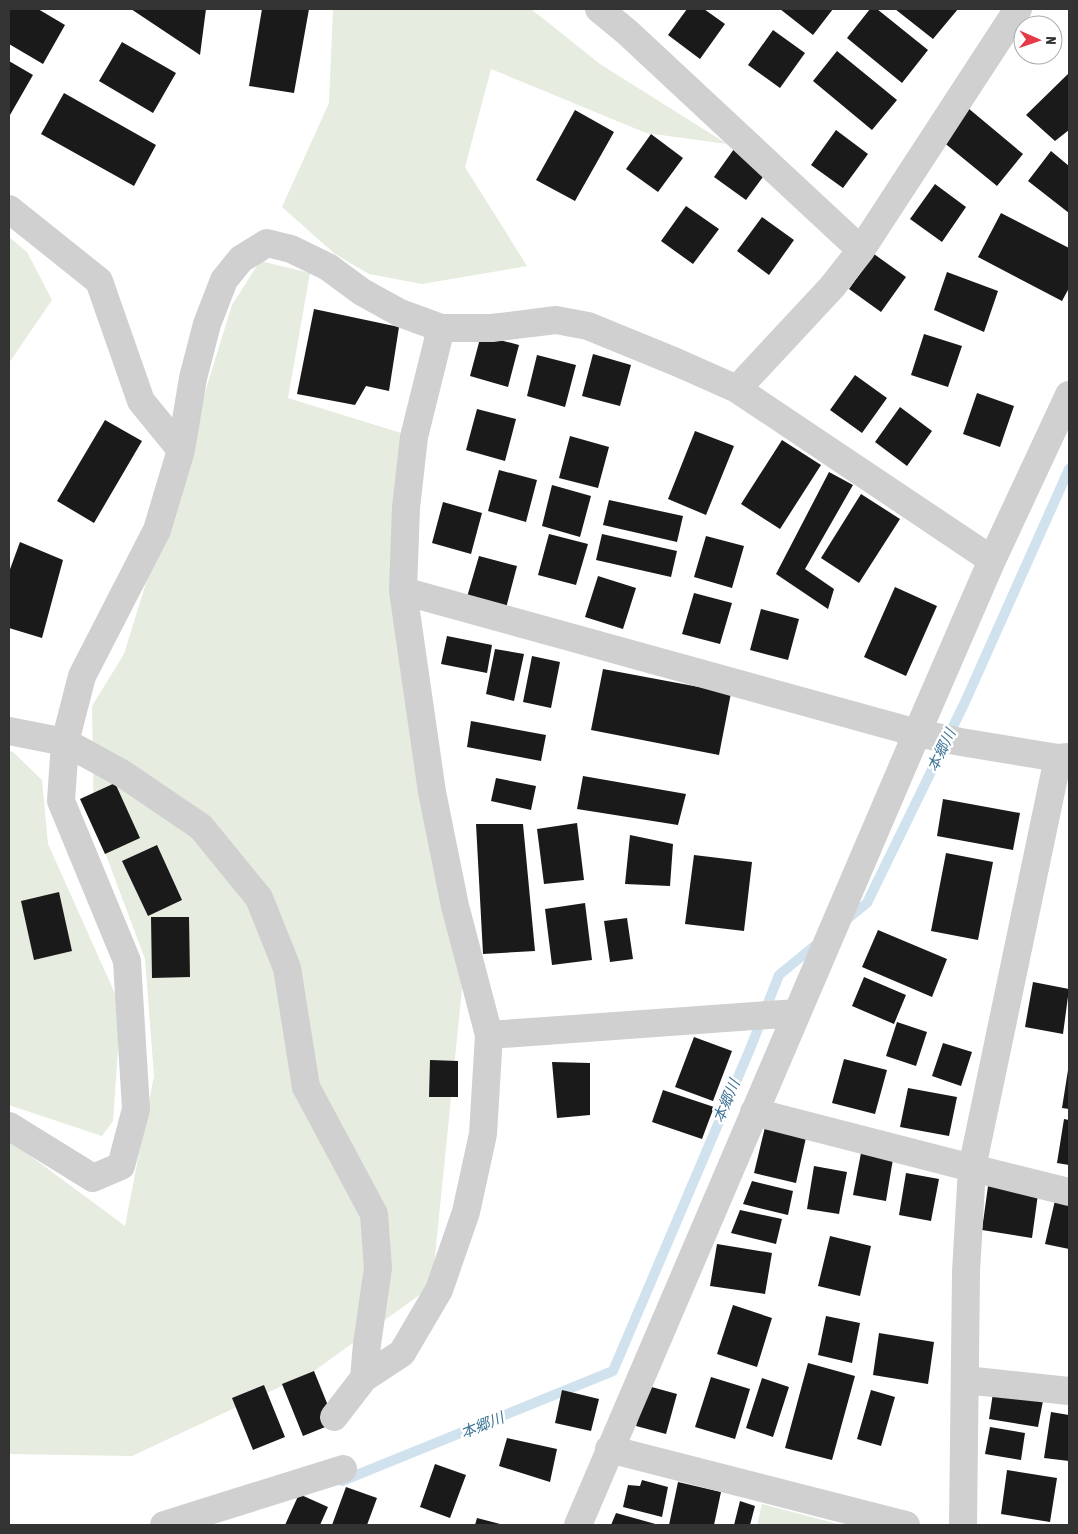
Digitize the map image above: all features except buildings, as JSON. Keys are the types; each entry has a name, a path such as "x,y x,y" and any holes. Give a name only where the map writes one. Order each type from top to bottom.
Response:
{"street":[{"path":"599,9 627,32 861,250"},
{"path":"737,389 832,287 861,250 1018,9"},
{"path":"9,209 100,281 141,401 181,450"},
{"path":"9,1126 93,1178 121,1166 136,1109 127,961 61,801 66,742 82,676 157,530 181,450 193,378 207,324 224,280 241,259 267,243 291,250 328,267 362,292 400,313 440,328 492,328 556,320 564,321 588,326 616,337 737,389 992,560"},
{"path":"334,1417 364,1378 402,1353 439,1290 466,1212 483,1134 488,1035 455,906 432,792 403,591 406,508 414,437 440,328"},
{"path":"578,1525 609,1448 754,1112 792,1013 815,968 921,733 992,560 1069,395"},
{"path":"403,591 921,733 961,742 1064,758 972,1168 966,1272 962,1525"},
{"path":"9,731 66,742 123,774 201,827 259,898 287,968 306,1087 374,1214 378,1268 366,1344 364,1378"},
{"path":"488,1035 792,1013"},
{"path":"754,1112 1069,1192"},
{"path":"965,1380 1069,1391"},
{"path":"609,1448 906,1525"},
{"path":"164,1525 343,1469"}],"shaded area":[{"path":"333,9 531,9 600,64 727,144 646,133 491,69 465,167 527,266 422,284 369,274 335,254 282,207 329,103"},
{"path":"9,237 27,252 52,300 9,363"},
{"path":"260,261 310,273 288,398 414,437 411,649 451,887 462,989 432,1286 314,1371 132,1456 9,1454 9,1140 125,1226 154,1076 145,959 94,823 92,706 124,654 232,305"},
{"path":"9,751 13,752 42,780 48,844 121,1007 113,1121 102,1136 9,1105"},
{"path":"762,1504 842,1525 757,1525"}],"waterway":[{"name":"本郷川","path":"845,921 867,903 965,702 1069,469"},
{"name":"本郷川","path":"342,1481 613,1371 750,1049 779,975 818,943"}]}
